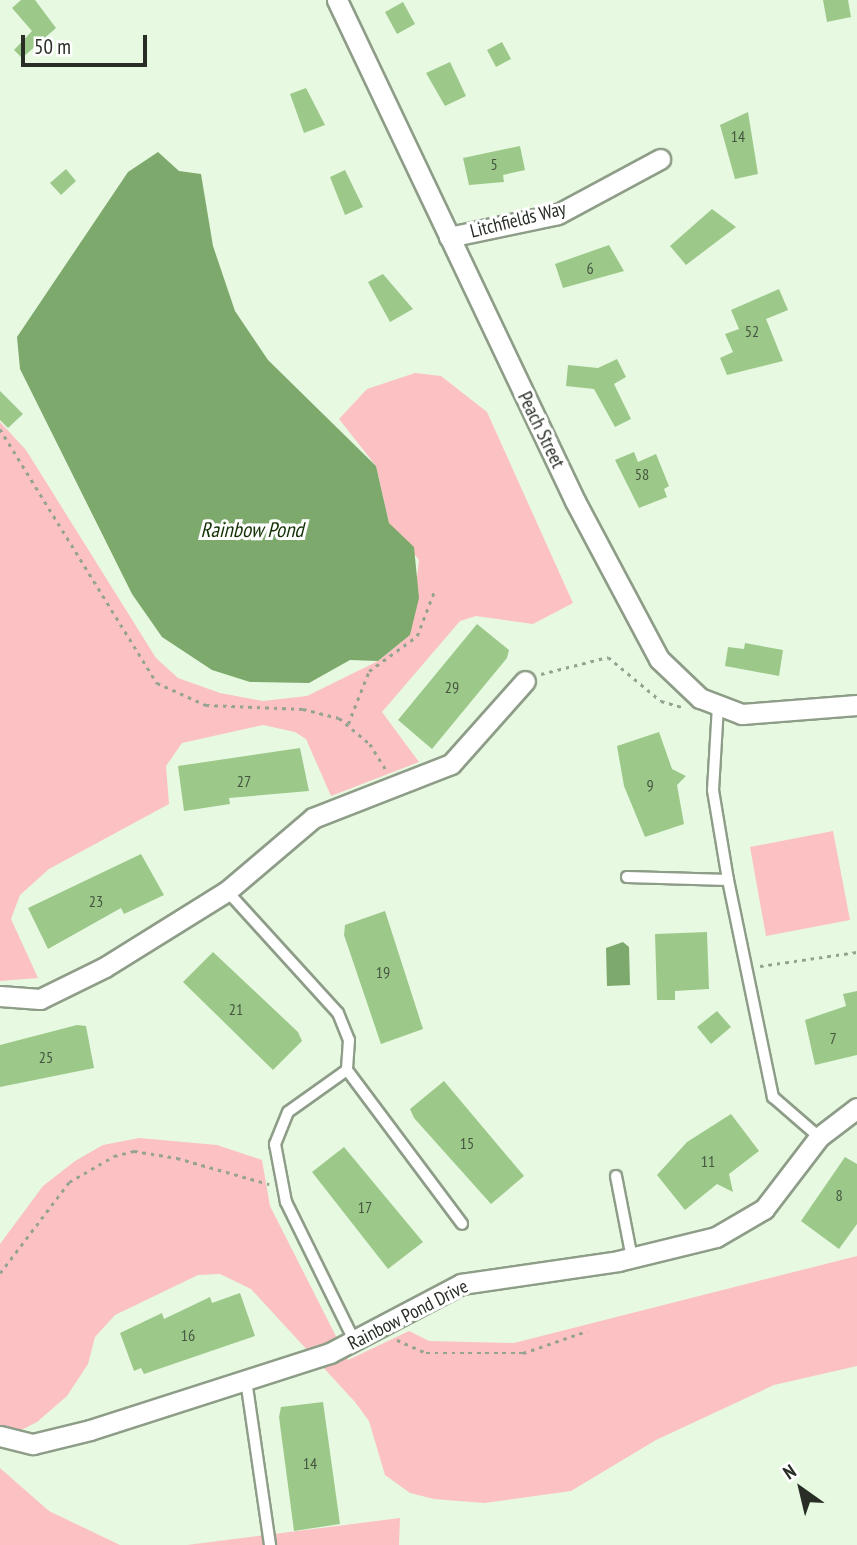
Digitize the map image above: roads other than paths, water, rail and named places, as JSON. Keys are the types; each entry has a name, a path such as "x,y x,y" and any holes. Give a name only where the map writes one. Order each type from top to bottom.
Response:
{"street":[{"name":"Peach Street","path":"337,0 640,630 710,703"},
{"name":"Litchfields Way","path":"449,237 558,214 660,159"},
{"path":"0,996 40,999 228,891 313,818 454,761 525,681"},
{"path":"710,703 757,716 857,705"},
{"name":"Rainbow Pond Drive","path":"0,1436 44,1441 246,1380 355,1343 461,1284 632,1258 732,1230 764,1209 820,1137 857,1108"}],"lane":[{"path":"710,703 713,790 728,880 773,1097 820,1137"},
{"path":"627,877 728,880"},
{"path":"228,891 338,1013 349,1040 347,1070 463,1224"},
{"path":"347,1070 313,1091 283,1121 275,1144 282,1188 355,1343"},
{"path":"617,1176 632,1258"},
{"path":"246,1380 270,1545"}],"water":[{"name":"Rainbow Pond","path":"158,152 179,171 201,174 213,246 235,311 268,360 376,466 389,523 414,547 419,598 410,635 378,661 350,660 309,683 250,682 212,670 162,637 132,594 20,369 17,337 128,172"},
{"path":"623,942 629,947 630,985 607,986 606,948"}]}
